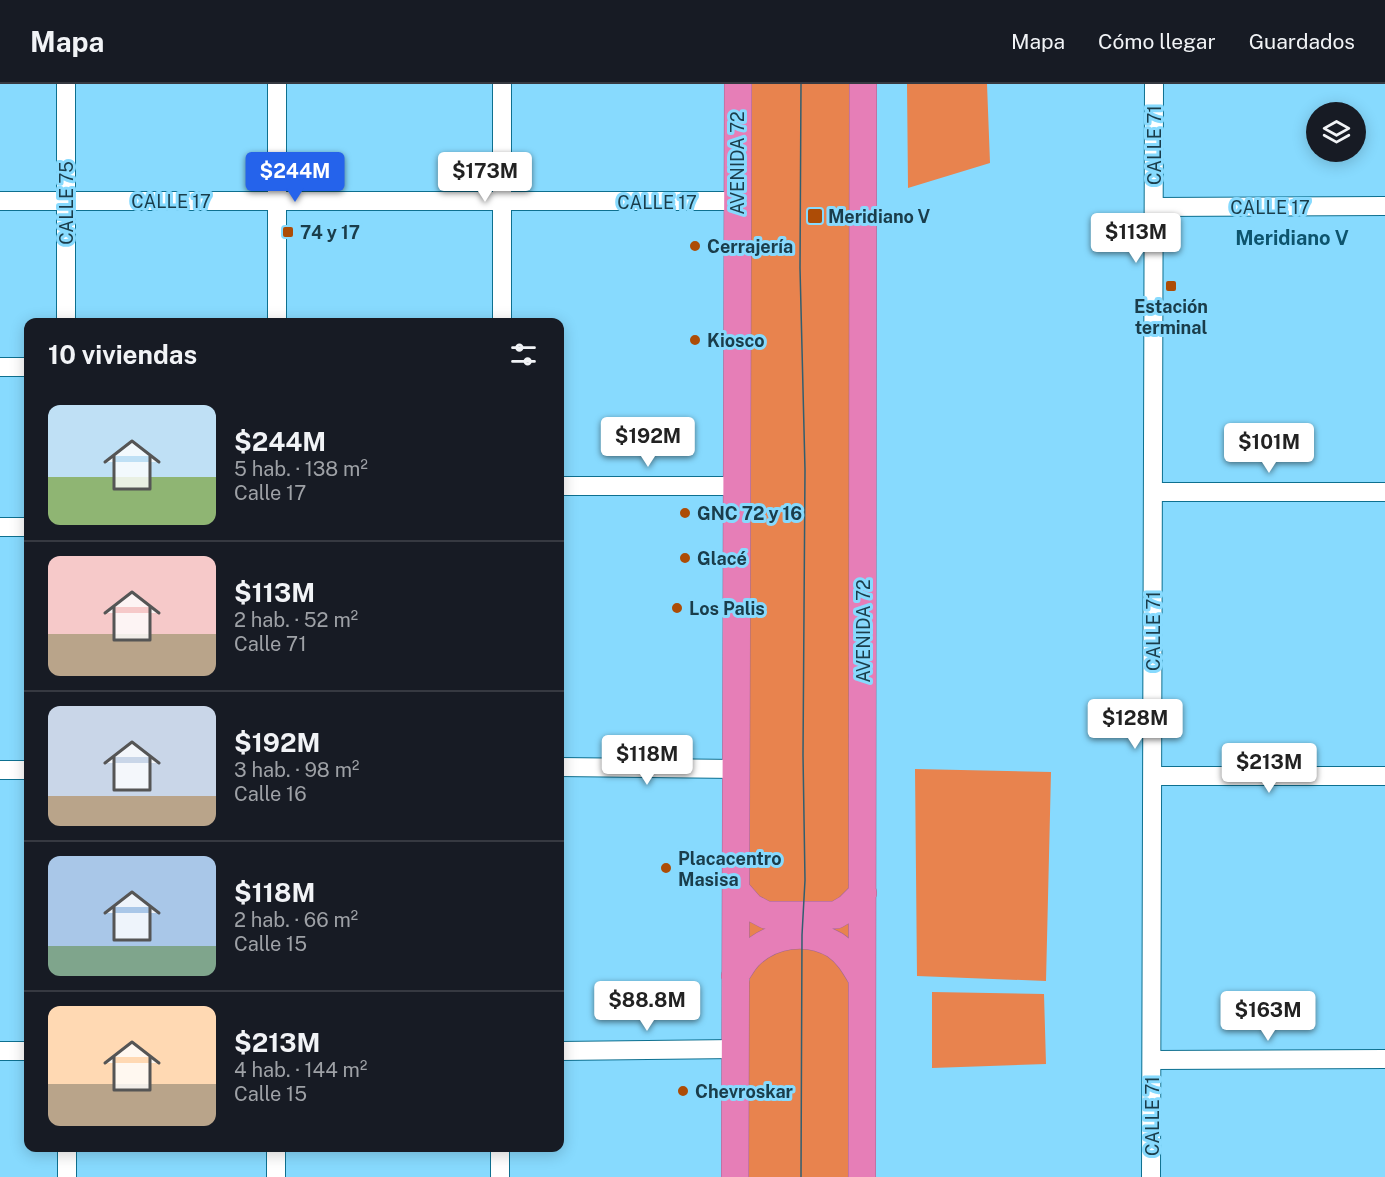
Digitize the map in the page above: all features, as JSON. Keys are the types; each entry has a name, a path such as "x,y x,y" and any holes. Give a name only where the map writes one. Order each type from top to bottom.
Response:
{"highway":[{"name":"AVENIDA 72","path":"735,1177 738,84"},
{"name":"AVENIDA 72","path":"862,1177 863,84"},
{"path":"736,890 751,907 766,915 836,915 848,908 863,893"},
{"path":"735,975 748,957 763,945 782,937 802,935 817,937 836,945 851,959 861,977"}],"street":[{"name":"CALLE 75","path":"66,84 66,318"},
{"path":"276,318 277,84"},
{"path":"502,84 502,318"},
{"name":"CALLE 71","path":"1151,1177 1154,84"},
{"name":"CALLE 17","path":"0,201 737,201"},
{"name":"CALLE 17","path":"1154,207 1385,206"},
{"path":"0,367 24,367"},
{"path":"564,486 736,486"},
{"path":"1153,492 1385,492"},
{"path":"0,527 24,527"},
{"path":"564,767 736,769"},
{"path":"0,770 24,770"},
{"path":"1153,776 1385,776"},
{"path":"564,1051 735,1049"},
{"path":"0,1051 24,1051"},
{"path":"1152,1060 1385,1059"},
{"path":"67,1152 67,1177"},
{"path":"276,1152 276,1177"},
{"path":"500,1152 500,1177"}],"shaded area":[{"path":"749,84 850,84 850,891 839,906 763,907 749,893"},
{"path":"907,84 987,84 990,163 908,188"},
{"path":"915,769 1051,772 1046,981 917,976"},
{"path":"748,914 849,914 850,949 748,947"},
{"path":"810,942 842,966 849,985 853,1177 746,1177 748,985 752,971 761,957"},
{"path":"932,992 1044,994 1046,1064 932,1068"}],"tram line":[{"path":"801,84 800,268 805,470 803,755 805,880 802,935 801,1177"}],"place":[{"name":"Meridiano V","path":"815,216"},
{"name":"74 y 17","path":"288,232"},
{"name":"Cerrajería","path":"695,246"},
{"name":"Estación terminal","path":"1171,286"},
{"name":"Kiosco","path":"695,340"},
{"name":"GNC 72 y 16","path":"685,513"},
{"name":"Glacé","path":"685,558"},
{"name":"Los Palis","path":"677,608"},
{"name":"Placacentro Masisa","path":"666,868"},
{"name":"Chevroskar","path":"683,1091"}],"district":[{"name":"Meridiano V","path":"1292,238"}]}
